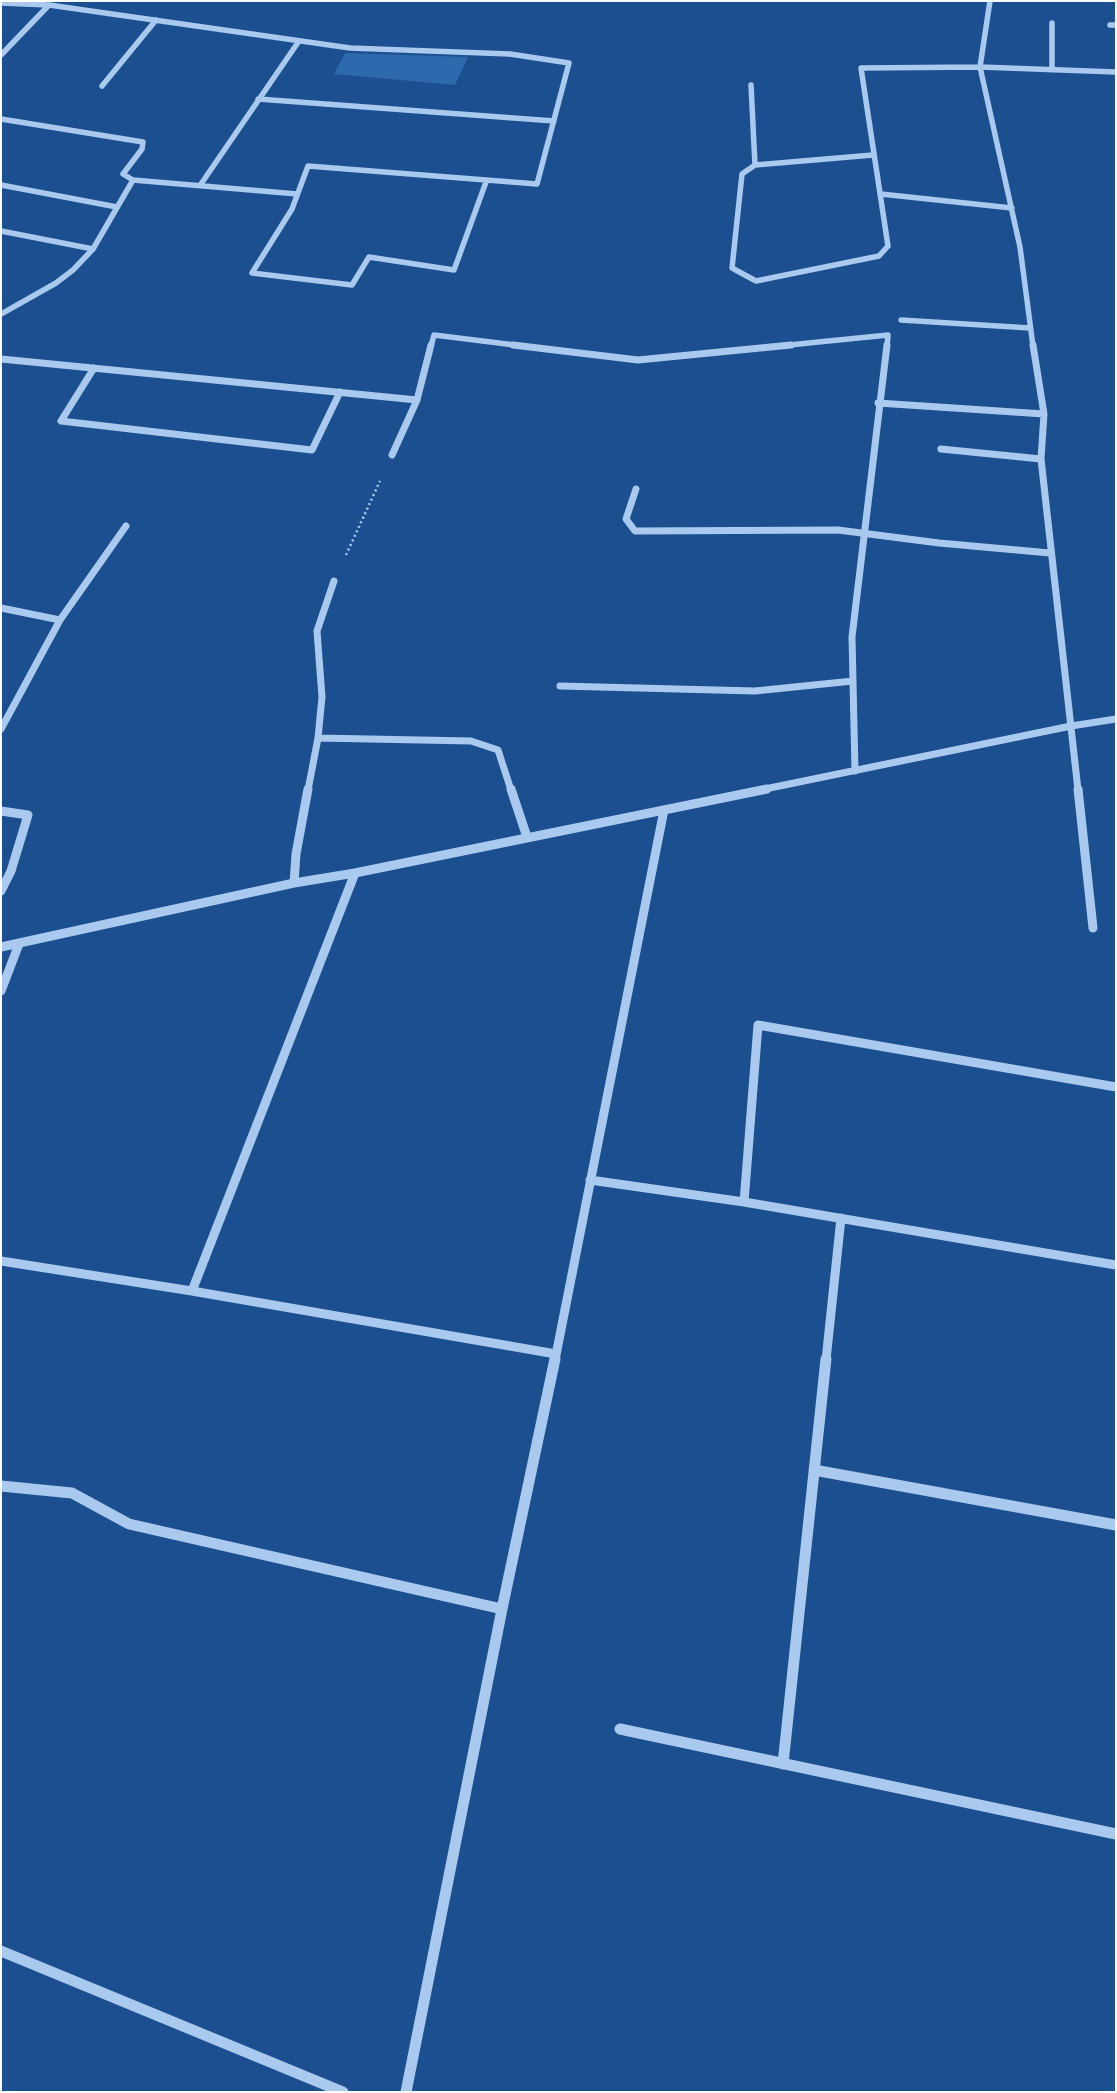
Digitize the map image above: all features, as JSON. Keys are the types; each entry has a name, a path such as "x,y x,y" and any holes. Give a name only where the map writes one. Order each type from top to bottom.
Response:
{"street":[{"path":"990,1 980,66 1020,247 1030,328 1044,414 1041,459 1093,928"},
{"path":"1,3 49,5 350,48 510,54 569,63 537,184 486,182 308,166 292,209 252,273 352,285 370,257 454,270 486,182"},
{"path":"1,55 49,5"},
{"path":"102,86 156,20"},
{"path":"1052,23 1052,70"},
{"path":"201,184 299,42"},
{"path":"873,155 755,165 742,174 732,268 756,281 879,256 888,246 861,68 980,66 1116,72"},
{"path":"751,85 755,165"},
{"path":"258,99 554,120"},
{"path":"1,119 143,142 142,149 123,174 133,180 201,184 297,194"},
{"path":"1,314 56,283 72,270 92,249 133,180"},
{"path":"1,186 117,207"},
{"path":"881,194 1012,208"},
{"path":"1,230 92,249"},
{"path":"901,320 1030,328"},
{"path":"392,455 417,400 434,335 638,360 888,336 878,403 852,637 855,771"},
{"path":"1,359 417,400"},
{"path":"94,368 61,421 312,450 340,392"},
{"path":"878,403 1044,414"},
{"path":"941,449 1041,459"},
{"path":"636,489 626,518 635,531 838,530 863,535 1050,553"},
{"path":"1,729 60,620 126,526"},
{"path":"294,883 296,854 318,738 322,697 317,631 334,581"},
{"path":"1,608 60,620"},
{"path":"560,686 756,691 853,681"},
{"path":"1,947 294,883 355,873 1071,726 1116,719"},
{"path":"318,738 471,740 498,750 528,837"},
{"path":"406,2092 664,810"},
{"path":"1,811 28,815 11,871 1,891"},
{"path":"192,1291 355,873"},
{"path":"1,991 18,944"},
{"path":"744,1202 758,1025 1116,1087"},
{"path":"590,1180 744,1202 1116,1266"},
{"path":"783,1764 841,1218"},
{"path":"1,1260 556,1354"},
{"path":"814,1470 1116,1525"},
{"path":"1,1486 72,1493 129,1524 502,1609"},
{"path":"620,1729 1116,1834"},
{"path":"1,1951 343,2092"}],"path":[{"path":"334,581 392,455"}],"shaded area":[{"path":"345,53 468,57 455,85 334,74"}]}
